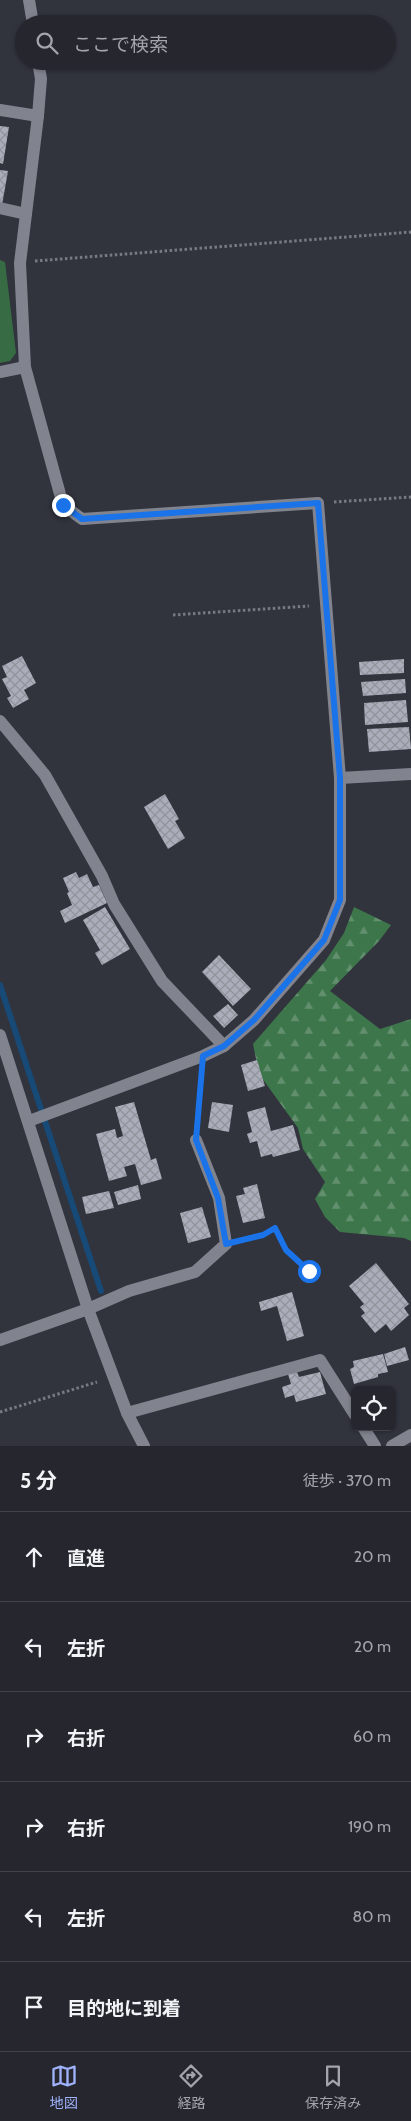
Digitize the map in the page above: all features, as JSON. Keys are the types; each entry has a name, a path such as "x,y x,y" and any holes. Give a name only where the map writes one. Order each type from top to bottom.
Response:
{"street":[{"path":"29,0 31,15"},
{"path":"29,1121 203,1056 224,1046 254,1020 324,940 340,900 340,778 318,503 82,519 63,505 25,367 20,262 38,116 41,79 40,70"},
{"path":"0,110 38,116"},
{"path":"0,208 26,214"},
{"path":"0,372 25,367"},
{"path":"0,721 45,775 102,876 114,904 162,981 224,1046"},
{"path":"340,778 411,774"},
{"path":"0,1035 88,1309 127,1412 144,1446"},
{"path":"0,1340 88,1309 129,1291 195,1272 226,1244 218,1198 196,1140"},
{"path":"127,1412 320,1360 351,1409"},
{"path":"365,1431 374,1446"},
{"path":"392,1446 411,1435"}],"path":[{"path":"20,262 411,232"},
{"path":"318,503 411,497"},
{"path":"173,615 326,604"},
{"path":"196,1140 203,1056"},
{"path":"226,1244 263,1235 275,1228 286,1250 309,1271"},
{"path":"0,1412 113,1376"}],"green space":[{"path":"0,260 5,262 16,353 10,361 0,363"},
{"path":"354,907 391,925 379,941 330,991 380,1029 411,1019 411,1241 404,1238 340,1232 325,1217 315,1199 325,1182 303,1149 298,1128 259,1074 253,1044 326,960 344,933"}],"building":[{"path":"0,126 9,127 3,164 0,163"},
{"path":"0,170 8,171 2,205 0,205"},
{"path":"22,656 36,683 24,690 29,699 13,708 7,698 11,696 2,679 7,677 2,666"},
{"path":"404,659 404,673 360,675 359,662"},
{"path":"405,679 406,693 363,696 361,682"},
{"path":"406,700 408,722 365,725 364,703"},
{"path":"409,727 411,749 369,752 367,729"},
{"path":"165,794 179,819 175,821 185,838 168,849 144,807"},
{"path":"76,872 79,878 87,874 93,887 99,885 107,903 65,923 60,911 72,905 63,878"},
{"path":"105,907 130,949 102,965 95,953 100,950 83,920"},
{"path":"219,955 251,989 233,1006 202,972"},
{"path":"228,1004 238,1015 224,1028 213,1016"},
{"path":"257,1060 265,1086 248,1091 241,1065"},
{"path":"134,1102 151,1160 156,1158 162,1179 141,1185 135,1164 124,1167 127,1176 109,1181 96,1134 115,1129 117,1138 123,1136 115,1107"},
{"path":"212,1102 233,1105 229,1132 208,1128"},
{"path":"265,1107 271,1131 293,1125 300,1150 273,1157 272,1154 261,1157 257,1141 250,1143 247,1134 252,1132 247,1112"},
{"path":"257,1184 265,1218 243,1223 236,1196 245,1194 243,1188"},
{"path":"138,1185 141,1199 118,1205 114,1192"},
{"path":"109,1191 114,1208 86,1214 82,1197"},
{"path":"202,1207 211,1237 188,1243 180,1213"},
{"path":"376,1263 409,1304 404,1308 409,1315 391,1331 386,1324 375,1333 361,1316 365,1313 360,1307 364,1304 349,1286"},
{"path":"292,1292 304,1336 287,1341 277,1306 261,1311 259,1302"},
{"path":"405,1347 409,1360 387,1366 384,1354"},
{"path":"383,1354 388,1372 354,1384 350,1369 354,1367 353,1361"},
{"path":"297,1372 299,1377 320,1372 326,1394 296,1402 294,1395 285,1398 282,1387 291,1384 288,1374"}],"waterway":[{"path":"0,985 101,1291"}],"route":[{"path":"63,505 82,519 318,503 340,778 340,900 324,940 254,1020 224,1046 203,1056 196,1140 218,1198 226,1244 263,1235 275,1228 286,1250 309,1271"}]}
